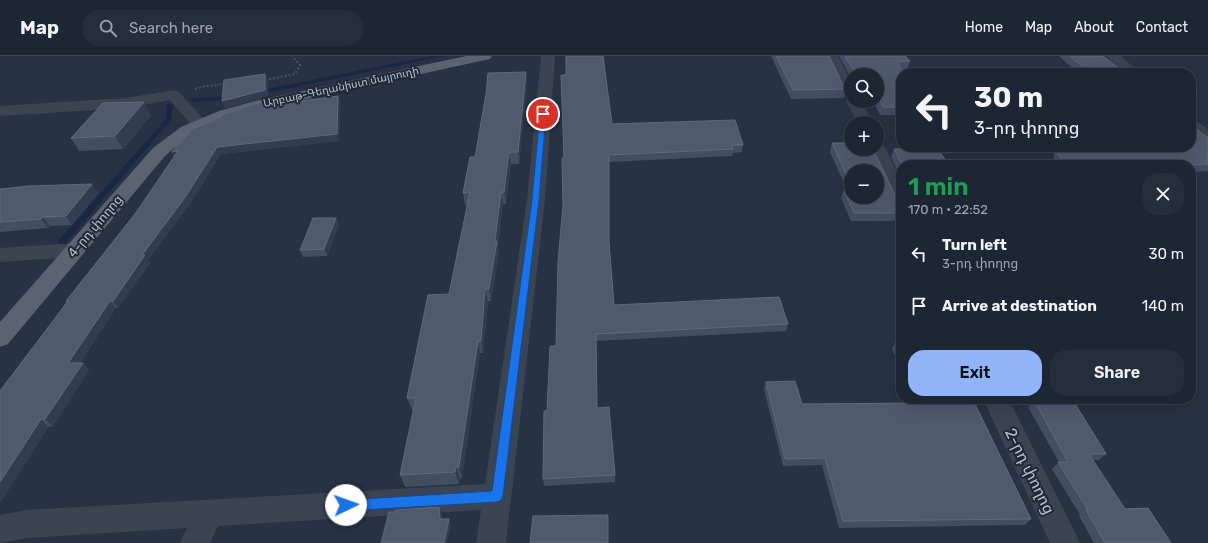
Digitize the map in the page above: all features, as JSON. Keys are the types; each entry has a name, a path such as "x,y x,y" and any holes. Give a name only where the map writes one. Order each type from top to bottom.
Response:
{"main road":[{"name":"Արբաթ-Գեղանիստ մայրուղի","path":"199,124 255,106 485,56"},
{"name":"4-րդ փողոց","path":"0,338 159,152 178,135 199,124"}],"street":[{"path":"491,543 536,200 548,56"},
{"path":"831,56 844,81"},
{"path":"1113,56 1127,68"},
{"path":"0,111 126,103 174,95 199,124"},
{"path":"1196,128 1208,139"},
{"path":"880,156 896,190"},
{"path":"0,255 75,250"},
{"name":"2-րդ փողոց","path":"998,404 1065,543"},
{"path":"0,529 27,524 497,496"},
{"path":"195,543 209,514"}],"path":[{"path":"259,81 296,74 300,66 292,56"},
{"path":"174,95 206,86 229,84"}],"building":[{"path":"566,56 603,56 612,124 735,120 743,145 732,145 733,149 609,155 609,242 614,305 779,297 788,324 596,334 597,408 609,407 615,475 543,479 544,411 547,411 550,346 556,346 558,262 563,205 562,158 564,158 561,75 566,75"},
{"path":"776,56 829,56 844,87 844,89 793,90"},
{"path":"845,56 905,56 910,61 897,62 901,68 896,68 896,107 884,107 884,68 852,68"},
{"path":"1070,56 1103,56 1119,68 1084,68"},
{"path":"526,72 518,152 509,152 504,192 501,192 495,241 497,241 489,289 485,289 481,341 478,341 459,467 456,467 455,472 400,475 416,398 407,398 428,295 449,294 470,192 463,193 470,157 475,157 486,94 488,73"},
{"path":"265,74 265,90 222,101 224,80"},
{"path":"338,96 337,134 217,147 186,196 142,255 145,255 113,301 110,301 68,363 83,363 45,419 41,419 0,482 0,391 68,301 66,301 135,214 178,151 172,152 192,129 221,117 221,115 255,104 265,102 265,108 286,103"},
{"path":"144,102 115,136 71,138 103,103"},
{"path":"1196,129 1208,137 1208,164 1196,165 1196,160 1062,160 1058,155 1058,152 1196,152"},
{"path":"832,143 844,143 844,156 876,156 880,164 844,164 844,170"},
{"path":"894,149 896,149 896,152 940,152 945,160 900,160"},
{"path":"884,172 896,197 896,213 854,213 850,204 884,204"},
{"path":"92,184 66,216 0,222 0,189 30,186"},
{"path":"313,218 336,218 324,249 300,250"},
{"path":"795,381 802,404 975,404 1031,519 843,521 825,458 785,459 766,382"},
{"path":"1036,404 1075,404 1106,454 1089,454 1125,509 1148,508 1171,543 1105,543 1086,510 1088,510 1058,462 1068,462"},
{"path":"439,507 440,519 449,519 444,543 381,543 389,512 396,512 396,510"},
{"path":"608,515 608,543 530,543 533,516"}],"waterway":[{"path":"258,93 440,56"},
{"path":"193,100 233,98"},
{"path":"62,242 169,119 170,105"}],"route":[{"path":"346,505 497,496 536,200 543,114"}]}
